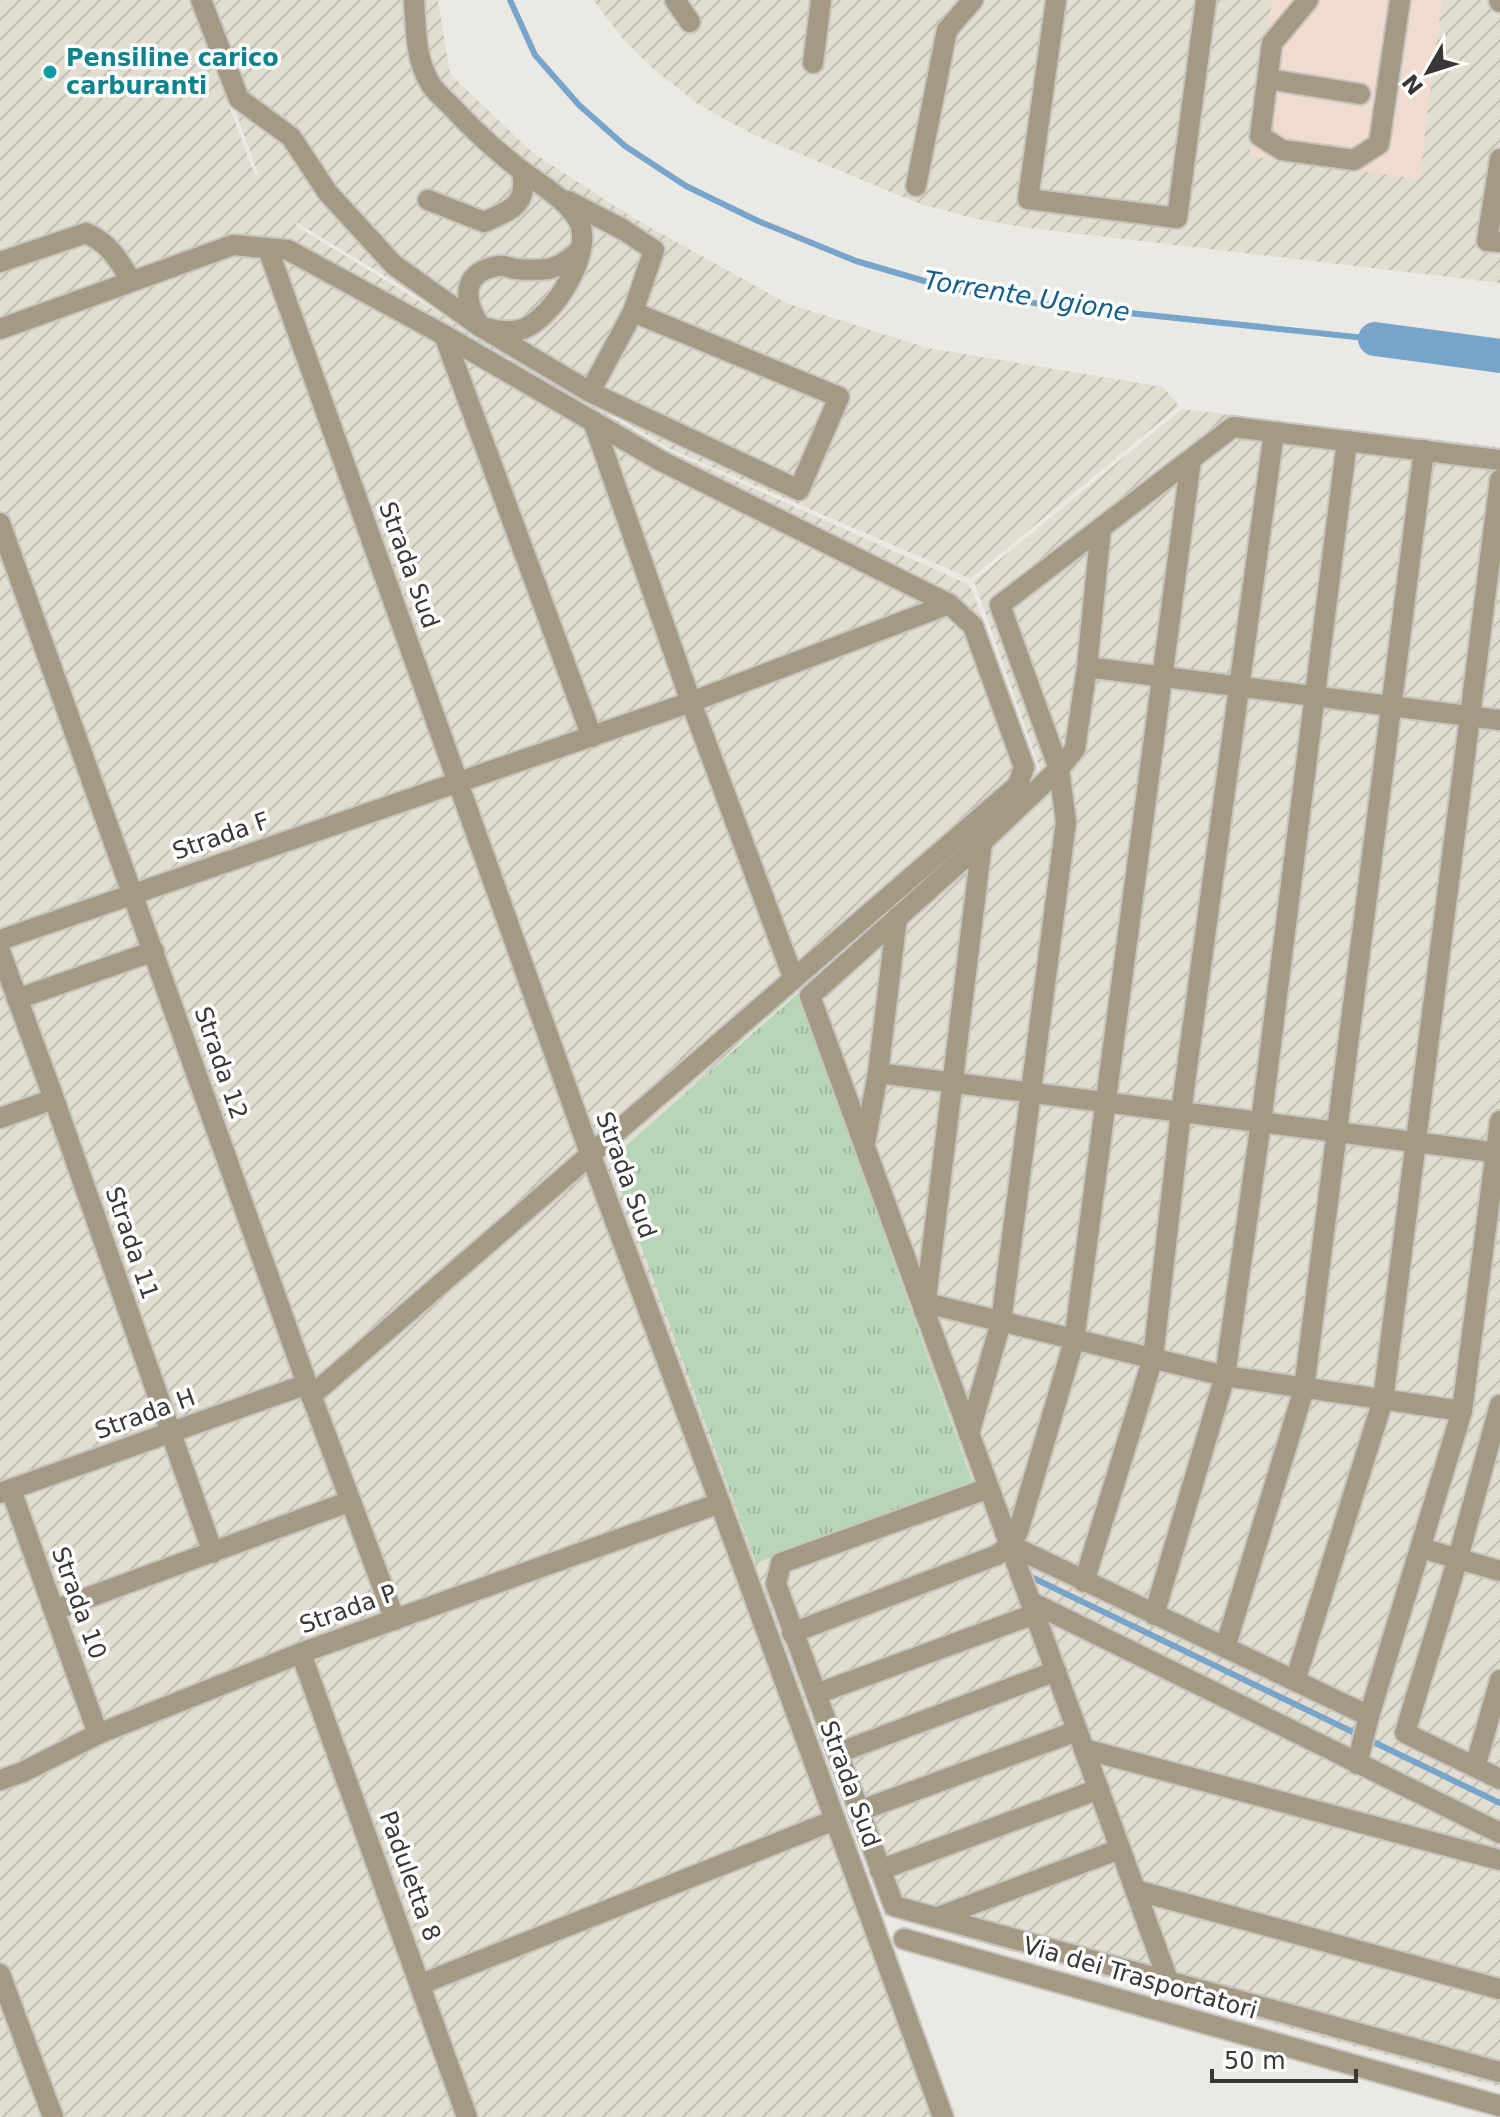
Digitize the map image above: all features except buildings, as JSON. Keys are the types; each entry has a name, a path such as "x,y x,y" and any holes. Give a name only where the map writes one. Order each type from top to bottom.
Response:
{"street":[{"path":"201,0 239,99 291,137 328,193 394,265 481,327 590,392 799,490 839,397 633,312"},
{"path":"414,0 417,46 430,83 478,136 555,194 622,229 654,250 633,312 590,392"},
{"path":"675,0 690,22"},
{"path":"813,63 821,0"},
{"path":"916,186 947,30 973,0"},
{"path":"1056,0 1028,199 1177,218 1206,0"},
{"path":"1308,0 1272,43 1260,136 1282,150 1354,160 1379,144 1400,0"},
{"path":"1268,79 1360,94"},
{"path":"1500,159 1487,241 1500,242"},
{"path":"428,200 484,222 520,202 525,189 522,171"},
{"path":"555,194 577,218 584,234 580,250 569,284 547,311 525,328 504,332 481,327 469,309 467,295 471,282 483,272 500,265 518,269 547,269 564,264 580,250"},
{"path":"0,262 86,233 103,241 131,281"},
{"path":"0,329 233,245 288,250 444,335 661,461 949,604 973,626 1024,767 1018,785 793,977 591,1156 309,1390"},
{"name":"Strada Sud","path":"268,249 591,1156 943,2117"},
{"path":"444,335 592,737"},
{"path":"593,421 691,702 793,977"},
{"path":"969,1434 1001,1322 1066,822 1059,769 1000,605 1233,427 1500,460"},
{"path":"1084,1582 1153,1358 1181,1112 1274,432"},
{"path":"1154,1615 1225,1376 1317,696 1347,441"},
{"path":"1225,1648 1304,1389 1424,450"},
{"path":"792,1633 997,1555 1010,1545 1018,1532 1074,1341 1191,460"},
{"path":"1295,1681 1383,1400 1500,480"},
{"name":"Strada 12","path":"0,523 309,1390 395,1620"},
{"path":"1101,528 1075,749 1059,769 982,842 810,996 1168,1980"},
{"name":"Strada F","path":"0,940 460,784 691,702 949,604"},
{"path":"1087,667 1500,720"},
{"path":"924,1311 982,842"},
{"path":"864,1145 878,1073 897,917"},
{"name":"Strada 11","path":"0,951 213,1553"},
{"path":"17,999 154,951"},
{"path":"878,1073 1498,1152"},
{"path":"0,1118 54,1099"},
{"path":"1500,1121 1462,1411 1405,1733 1500,1779"},
{"path":"924,1311 934,1305 1225,1376 1462,1411"},
{"name":"Strada H","path":"6,1492 170,1433 309,1390"},
{"path":"1359,1756 1368,1721 1500,1411"},
{"path":"989,1488 781,1563 776,1584 894,1906 1500,2072"},
{"name":"Strada 10","path":"6,1492 54,1610 98,1734"},
{"path":"54,1610 351,1501"},
{"name":"Strada P","path":"0,1780 23,1772 98,1734 301,1653 720,1503"},
{"path":"1010,1545 1295,1681 1368,1721"},
{"path":"1439,1553 1500,1571"},
{"path":"816,1694 1033,1608 1359,1756 1500,1833"},
{"name":"Paduletta 8","path":"301,1653 467,2117"},
{"path":"838,1753 1056,1671"},
{"path":"1475,1767 1500,1680"},
{"path":"859,1811 1081,1740 1500,1860"},
{"path":"880,1870 1099,1789"},
{"path":"421,1984 835,1820"},
{"path":"938,1917 1120,1849"},
{"path":"1135,1890 1500,1989"},
{"name":"Via dei Trasportatori","path":"904,1939 1500,2106"},
{"path":"0,1974 53,2117"}],"shaded area":[{"path":"0,0 189,0 255,175 258,174 196,0 438,0 450,74 533,153 632,217 786,303 927,348 1163,387 1179,406 971,578 668,448 296,222 297,227 667,450 970,585 1040,775 610,1160 972,1481 799,995 1042,775 974,581 1182,409 1500,447 1500,2087 885,1916 800,1685 953,2117 0,2117"},
{"path":"593,0 1272,0 1249,156 1419,179 1442,0 1500,0 1500,283 1030,228 977,219 920,204 752,134 701,106 653,69 624,40"},
{"path":"1272,0 1442,0 1419,180 1249,156"}],"green space":[{"path":"798,993 972,1481 756,1563 610,1160"}],"waterway":[{"name":"Torrente Ugione","path":"510,0 535,55 579,105 625,146 686,186 758,221 856,261 945,287 1034,303 1375,339"},
{"name":"Torrente Ugione","path":"1375,339 1500,356"},
{"path":"1029,1576 1500,1803"}],"place":[{"name":"Pensiline carico carburanti","path":"50,72"}]}
